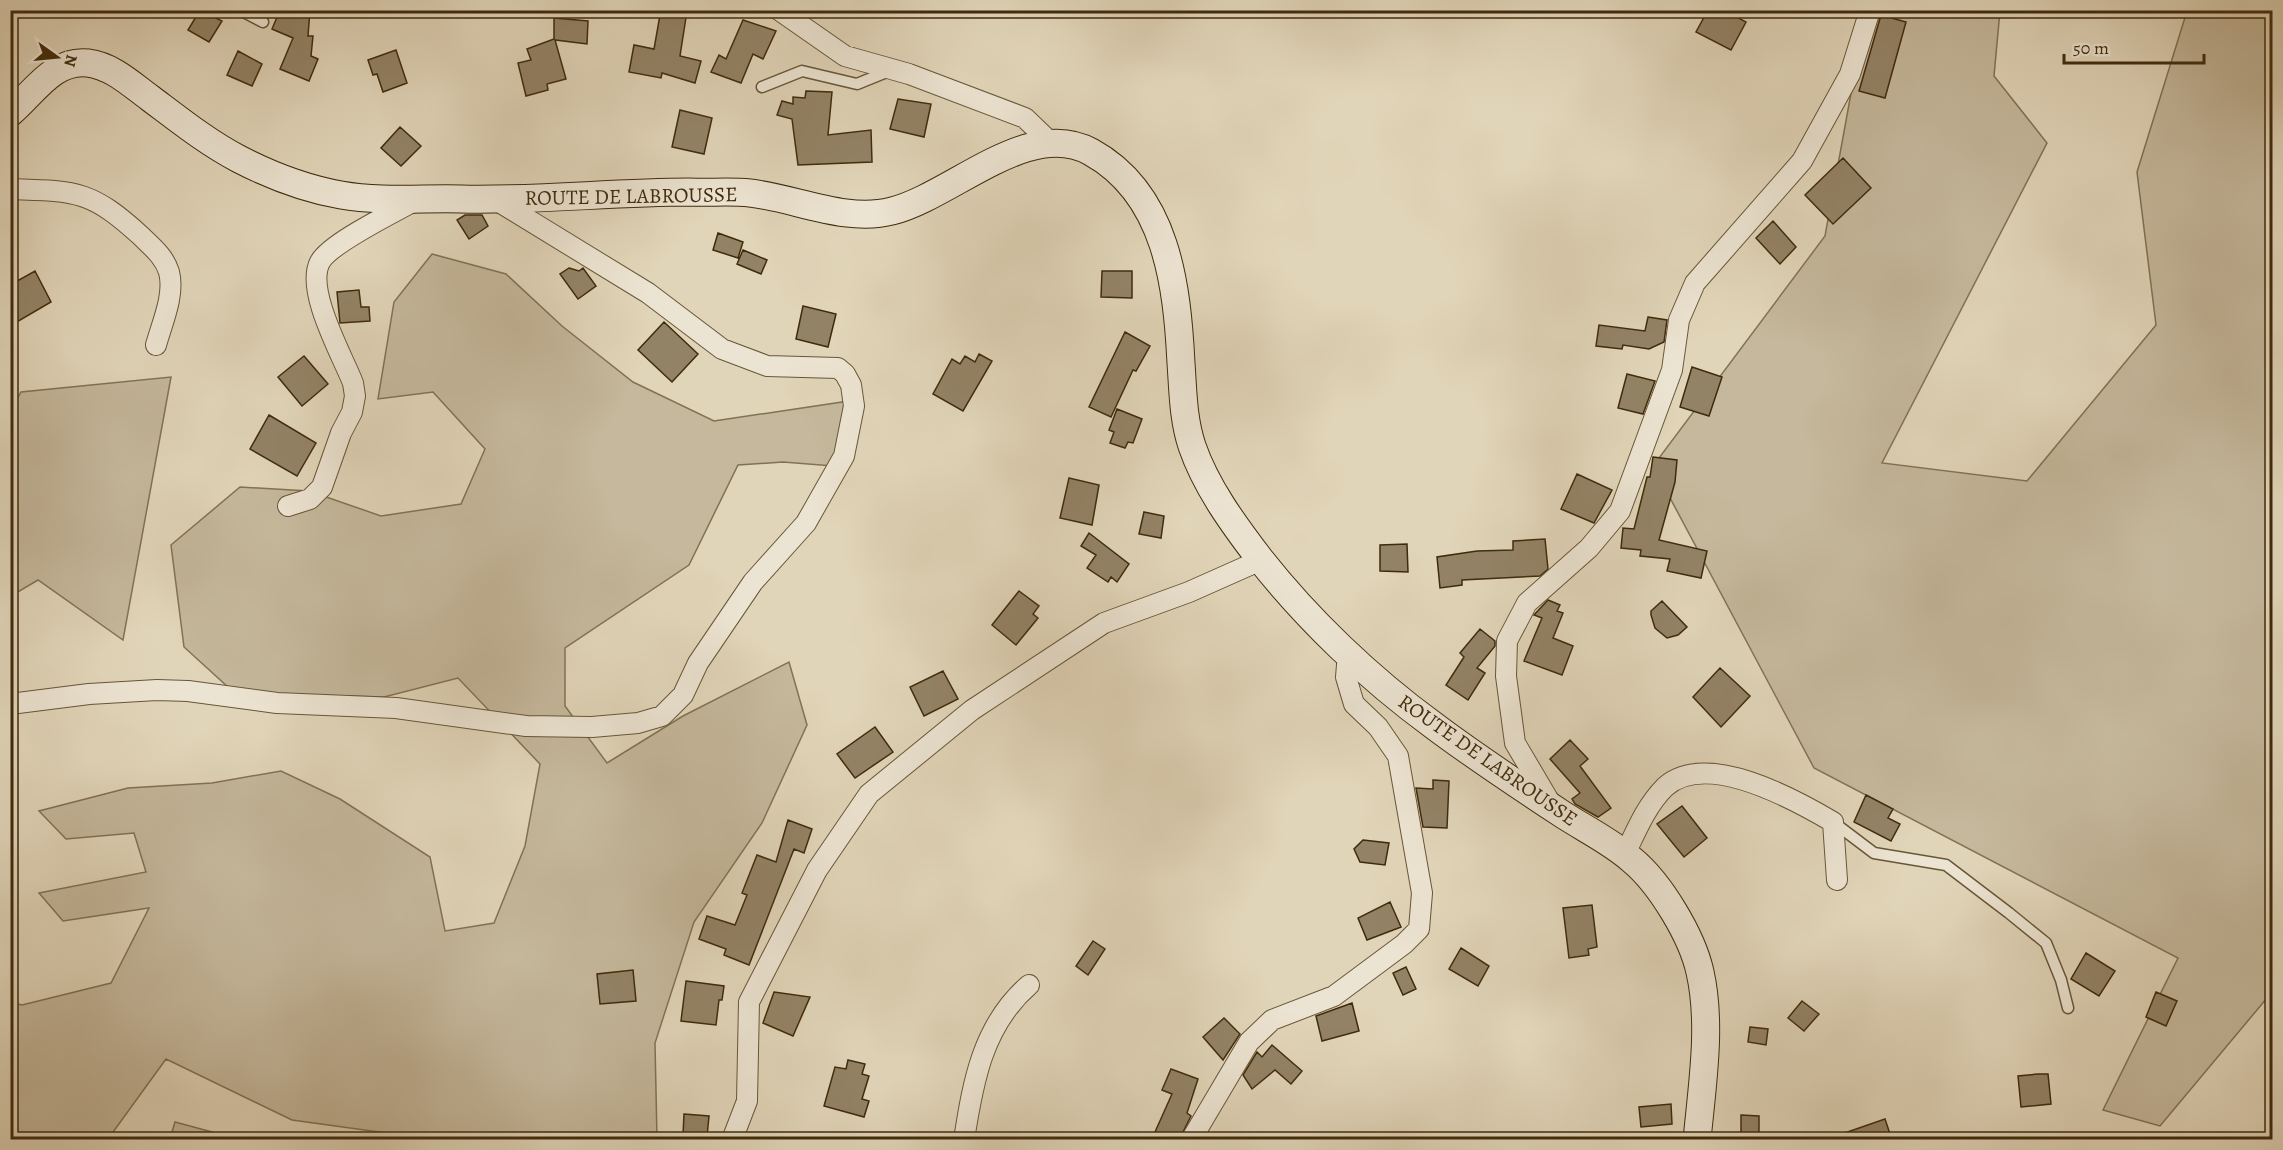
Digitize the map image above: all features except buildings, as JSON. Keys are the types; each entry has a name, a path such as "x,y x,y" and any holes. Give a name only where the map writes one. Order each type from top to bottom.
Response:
{"street":[{"path":"779,10 845,56 892,69 1025,118 1051,142"},
{"path":"1554,809 1515,743 1506,676 1507,641 1527,603 1589,548 1620,511 1672,370 1679,320 1686,300 1695,283 1802,161 1850,74 1870,10"},
{"name":"ROUTE DE LABROUSSE","path":"10,113 50,74 66,65 88,63 116,72 236,158 284,178 342,196 419,199 496,200 650,192 748,193 850,212 888,213 931,196 1005,157 1037,144 1060,142 1087,148 1106,162 1135,190 1161,232 1175,288 1185,416 1192,448 1214,492 1261,560 1348,653 1430,723 1634,861 1663,896 1687,934 1700,971 1704,1024 1697,1140"},
{"path":"10,189 64,191 82,195 112,210 159,253 169,273 170,292 156,345"},
{"path":"288,506 310,499 322,487 341,433 352,412 355,396 353,383 316,291 317,273 321,261 333,248 419,199"},
{"path":"10,704 89,694 157,690 223,695 277,704 396,708 526,726 592,727 638,723 662,716 683,695 698,663 753,582 806,523 844,456 854,406 851,386 845,374 838,368 767,366 722,349 648,293 496,200"},
{"path":"732,1140 747,1101 749,1002 817,870 869,794 972,710 1104,624 1189,592 1261,560"},
{"path":"1191,1140 1249,1042 1272,1020 1334,996 1404,944 1419,928 1422,893 1398,756 1378,727 1354,704 1346,676 1348,653"},
{"path":"1625,854 1643,815 1666,787 1688,774 1729,776 1797,801 1833,822 1837,880"},
{"path":"964,1140 973,1086 989,1038 1000,1015 1029,985"}],"lane":[{"path":"240,10 262,22"},
{"path":"762,87 802,71 857,84 892,69"},
{"path":"1833,822 1874,853 1946,865 2046,943 2061,980 2068,1008"}],"shaded area":[{"path":"1866,11 2000,11 1994,76 2047,143 1882,463 2027,481 2156,325 2137,172 2187,11 2272,11 2272,992 2160,1126 2103,1110 2178,958 1814,768 1653,466 1825,236"},
{"path":"432,254 506,274 562,326 633,382 714,421 849,401 833,466 783,462 738,465 689,565 565,648 565,706 607,763 683,716 789,662 807,725 762,823 694,922 655,1043 657,1139 437,1140 292,1120 166,1059 108,1139 11,1139 10,1002 22,1005 111,983 149,908 63,921 39,893 146,872 134,833 66,839 39,811 128,788 212,783 281,771 340,799 430,857 445,931 494,923 525,846 540,764 458,678 384,697 277,694 228,687 184,647 171,545 240,487 309,491 381,516 461,504 485,449 433,392 378,399 394,302"},
{"path":"171,377 123,640 38,580 11,596 11,410 21,392"},
{"path":"175,1122 238,1139 170,1139"}]}
